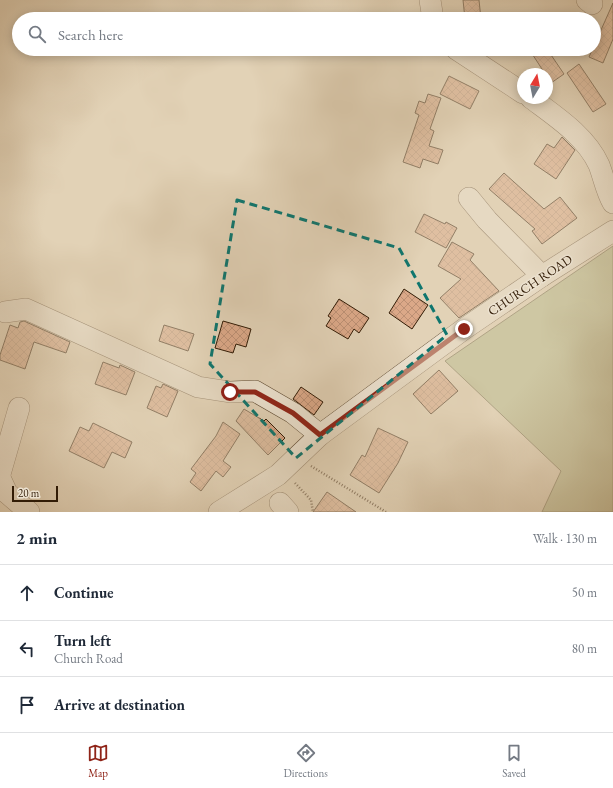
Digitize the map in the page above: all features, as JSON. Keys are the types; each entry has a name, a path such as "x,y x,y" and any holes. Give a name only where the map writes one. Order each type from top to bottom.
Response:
{"street":[{"path":"430,0 432,12"},
{"path":"467,56 517,89"},
{"path":"539,104 553,114 587,145 599,165 608,194 613,203"},
{"path":"469,198 487,220 542,276"},
{"name":"CHURCH ROAD","path":"219,512 278,475 320,435 464,329 542,276 613,231"},
{"path":"5,312 26,309 198,387 230,392 255,392 293,413 320,435"},
{"path":"0,474 19,408"},
{"path":"0,478 7,493 29,512"}],"path":[{"path":"290,464 310,500 313,512"},
{"path":"290,464 386,512"}],"highlighted area":[{"path":"237,200 399,248 447,335 296,458 210,364"}],"green space":[{"path":"613,246 613,512 542,512 561,471 445,361"}],"building":[{"path":"463,0 479,0 480,12 464,12"},
{"path":"613,3 613,39 603,63 589,57 601,56 601,30"},
{"path":"534,56 552,56 564,74 553,82 553,68 541,68"},
{"path":"579,64 606,104 593,112 567,73"},
{"path":"449,76 479,91 470,109 440,94"},
{"path":"428,94 441,98 430,129 434,131 429,146 443,150 438,164 423,159 420,168 403,162 419,115 415,113 419,101 425,103"},
{"path":"562,137 575,150 556,179 534,164 547,144 554,148"},
{"path":"504,173 544,209 560,197 577,218 542,244 532,231 535,229 489,189"},
{"path":"424,214 445,224 446,222 457,228 446,248 415,232"},
{"path":"452,242 474,254 470,260 499,291 459,318 440,298 461,279 438,266"},
{"path":"404,289 428,305 412,329 389,313"},
{"path":"339,299 369,318 359,333 354,329 348,339 326,326 331,318 328,316"},
{"path":"24,321 70,342 66,353 34,342 25,369 0,360 0,355 10,325 18,328 20,322"},
{"path":"223,321 251,329 246,347 236,344 233,353 215,348"},
{"path":"164,325 194,334 188,351 159,341"},
{"path":"103,362 119,368 120,365 135,372 126,395 95,384"},
{"path":"439,370 458,391 431,414 413,394"},
{"path":"163,384 178,391 167,417 147,408 156,386 161,388"},
{"path":"301,387 323,402 314,415 293,399"},
{"path":"244,409 264,421 266,419 285,438 268,455 236,421"},
{"path":"223,422 240,434 223,461 231,467 223,477 216,471 201,491 190,482 196,473 191,469 216,436"},
{"path":"93,423 132,442 125,458 112,452 104,468 69,451 80,427 89,431"},
{"path":"378,428 408,442 398,463 379,493 350,475 362,455 365,457"},
{"path":"327,492 356,512 313,512"}],"route":[{"path":"230,392 255,392 293,413 320,435 420,363 464,329"}]}
